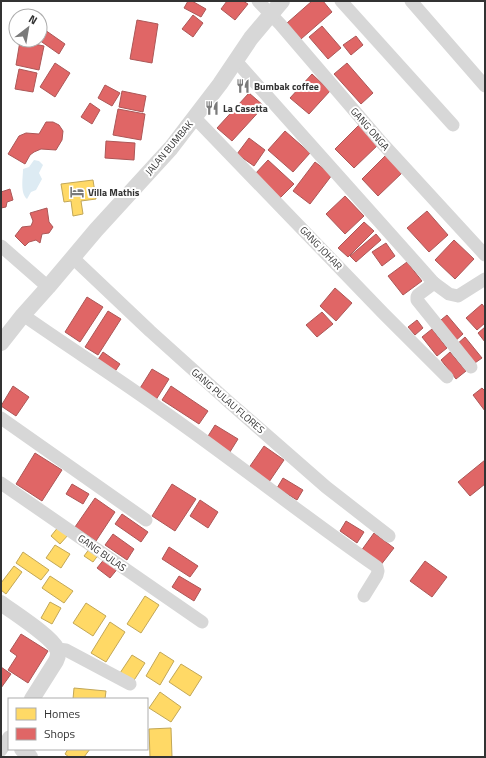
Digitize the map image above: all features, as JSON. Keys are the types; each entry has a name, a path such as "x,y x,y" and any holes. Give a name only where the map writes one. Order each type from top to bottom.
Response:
{"street":[{"name":"GANG ONGA","path":"258,1 382,143 485,255"},
{"name":"JALAN BUMBAK","path":"1,343 96,230 171,148 195,118 270,13 282,1"},
{"path":"341,1 453,125"},
{"path":"412,1 485,86"},
{"path":"236,61 434,283 449,294 458,296 485,279"},
{"name":"GANG JOHAR","path":"195,118 383,313 447,377"},
{"path":"1,246 48,287"},
{"name":"GANG PULAU FLORES","path":"73,258 150,331 230,403 326,487 389,536"},
{"path":"434,283 418,295 416,297 417,300 471,367"},
{"path":"23,315 165,412 314,523 377,567 377,574 364,596"},
{"path":"1,418 146,520"},
{"name":"GANG BULAS","path":"1,483 202,622"},
{"path":"1,603 46,636 58,649 59,654 56,661 33,698"},
{"path":"58,649 66,650 130,684"},
{"path":"1,750 8,739"}],"shaded area":[{"path":"34,160 39,161 43,165 39,173 42,179 36,190 31,192 27,199 23,193 23,169 29,167"}],"building: Homes":[{"path":"93,180 96,199 81,201 83,214 73,216 71,201 64,202 61,184"},
{"path":"59,526 69,534 60,544 51,536"},
{"path":"55,545 70,554 61,568 46,558"},
{"path":"90,548 99,554 93,562 84,556"},
{"path":"23,552 49,570 41,580 16,563"},
{"path":"14,566 22,572 6,594 1,590 1,583"},
{"path":"50,576 73,591 64,603 42,588"},
{"path":"145,596 159,605 141,633 127,624"},
{"path":"50,602 61,608 52,624 41,618"},
{"path":"86,603 106,616 93,636 73,623"},
{"path":"110,622 125,632 106,662 91,653"},
{"path":"160,652 174,661 160,685 146,676"},
{"path":"132,655 145,663 131,685 118,676"},
{"path":"181,664 202,677 190,696 169,682"},
{"path":"74,688 106,691 105,698 73,698"},
{"path":"160,692 181,707 171,722 149,708"},
{"path":"171,728 172,757 150,757 149,729"},
{"path":"67,750 89,750 84,757 69,757 65,754"}],"building: Shops":[{"path":"188,1 192,1 206,9 201,17 184,8"},
{"path":"227,1 243,1 248,4 235,20 221,9"},
{"path":"312,1 323,1 332,12 301,39 287,23"},
{"path":"193,15 203,23 193,37 182,29"},
{"path":"137,20 158,24 152,63 130,59"},
{"path":"322,26 341,48 328,59 309,37"},
{"path":"48,32 65,44 59,54 48,46"},
{"path":"356,36 363,45 351,55 343,45"},
{"path":"19,48 44,48 39,70 16,65"},
{"path":"55,63 70,73 55,97 40,87"},
{"path":"347,63 373,93 361,104 334,74"},
{"path":"19,69 37,73 33,92 15,89"},
{"path":"312,74 330,91 309,114 290,98"},
{"path":"105,85 120,93 112,106 98,98"},
{"path":"122,91 146,96 143,112 119,107"},
{"path":"249,93 264,106 232,141 217,128"},
{"path":"90,103 100,110 92,124 81,117"},
{"path":"118,109 145,114 141,140 113,135"},
{"path":"46,122 53,122 59,125 63,131 62,140 56,150 41,149 34,152 30,155 25,164 8,154 19,136 26,133 39,134"},
{"path":"360,124 380,143 354,168 335,149"},
{"path":"285,131 310,153 293,172 268,150"},
{"path":"249,138 265,150 254,166 237,154"},
{"path":"106,141 135,143 134,160 105,158"},
{"path":"387,154 403,172 378,196 362,179"},
{"path":"268,160 294,184 280,198 255,174"},
{"path":"315,162 332,175 310,204 293,191"},
{"path":"10,189 13,200 7,202 6,207 1,208 1,192"},
{"path":"345,196 364,216 345,234 326,214"},
{"path":"47,208 49,222 53,227 49,233 42,234 40,243 36,240 29,242 25,246 15,236 22,227 31,226 33,221 30,213"},
{"path":"427,211 448,235 429,252 407,228"},
{"path":"364,222 374,231 348,257 338,248"},
{"path":"376,234 381,240 356,262 350,256"},
{"path":"454,240 474,259 455,279 435,260"},
{"path":"386,243 395,256 382,266 372,252"},
{"path":"407,262 422,281 403,295 388,276"},
{"path":"335,288 352,303 336,321 320,306"},
{"path":"87,297 103,307 80,342 65,332"},
{"path":"482,304 485,308 485,323 477,330 466,318"},
{"path":"108,311 121,319 98,355 85,347"},
{"path":"322,312 333,324 317,337 306,325"},
{"path":"447,315 463,334 453,343 436,324"},
{"path":"417,320 423,328 415,335 408,327"},
{"path":"485,327 485,342 478,333"},
{"path":"432,329 447,348 437,356 422,337"},
{"path":"465,337 482,358 472,365 456,345"},
{"path":"103,352 120,364 114,373 97,361"},
{"path":"450,352 466,371 456,379 441,360"},
{"path":"152,369 169,379 154,403 137,393"},
{"path":"13,386 29,397 16,416 1,406"},
{"path":"171,386 208,411 199,424 162,400"},
{"path":"482,388 485,391 485,411 473,395"},
{"path":"215,425 238,439 228,455 205,441"},
{"path":"264,446 284,460 269,482 248,469"},
{"path":"35,453 62,470 42,501 16,484"},
{"path":"485,460 485,484 470,496 458,482"},
{"path":"283,478 303,490 297,500 277,488"},
{"path":"72,484 89,494 83,504 66,494"},
{"path":"172,484 196,499 175,531 152,516"},
{"path":"95,498 115,512 96,541 75,527"},
{"path":"200,500 218,512 208,528 190,516"},
{"path":"122,514 148,532 141,542 115,524"},
{"path":"346,521 364,532 357,543 340,531"},
{"path":"374,533 394,548 380,566 361,551"},
{"path":"113,534 134,549 127,560 105,545"},
{"path":"169,547 198,566 190,577 162,559"},
{"path":"106,557 119,567 110,578 97,568"},
{"path":"425,561 447,577 432,597 410,581"},
{"path":"179,576 201,589 194,601 172,587"},
{"path":"21,634 48,651 28,683 8,670 17,656 10,651"},
{"path":"1,667 11,674 1,688"}],"place":[{"name":"Bumbak coffee","path":"243,86"},
{"name":"La Casetta","path":"212,108"},
{"name":"Villa Mathis","path":"77,192"}]}
